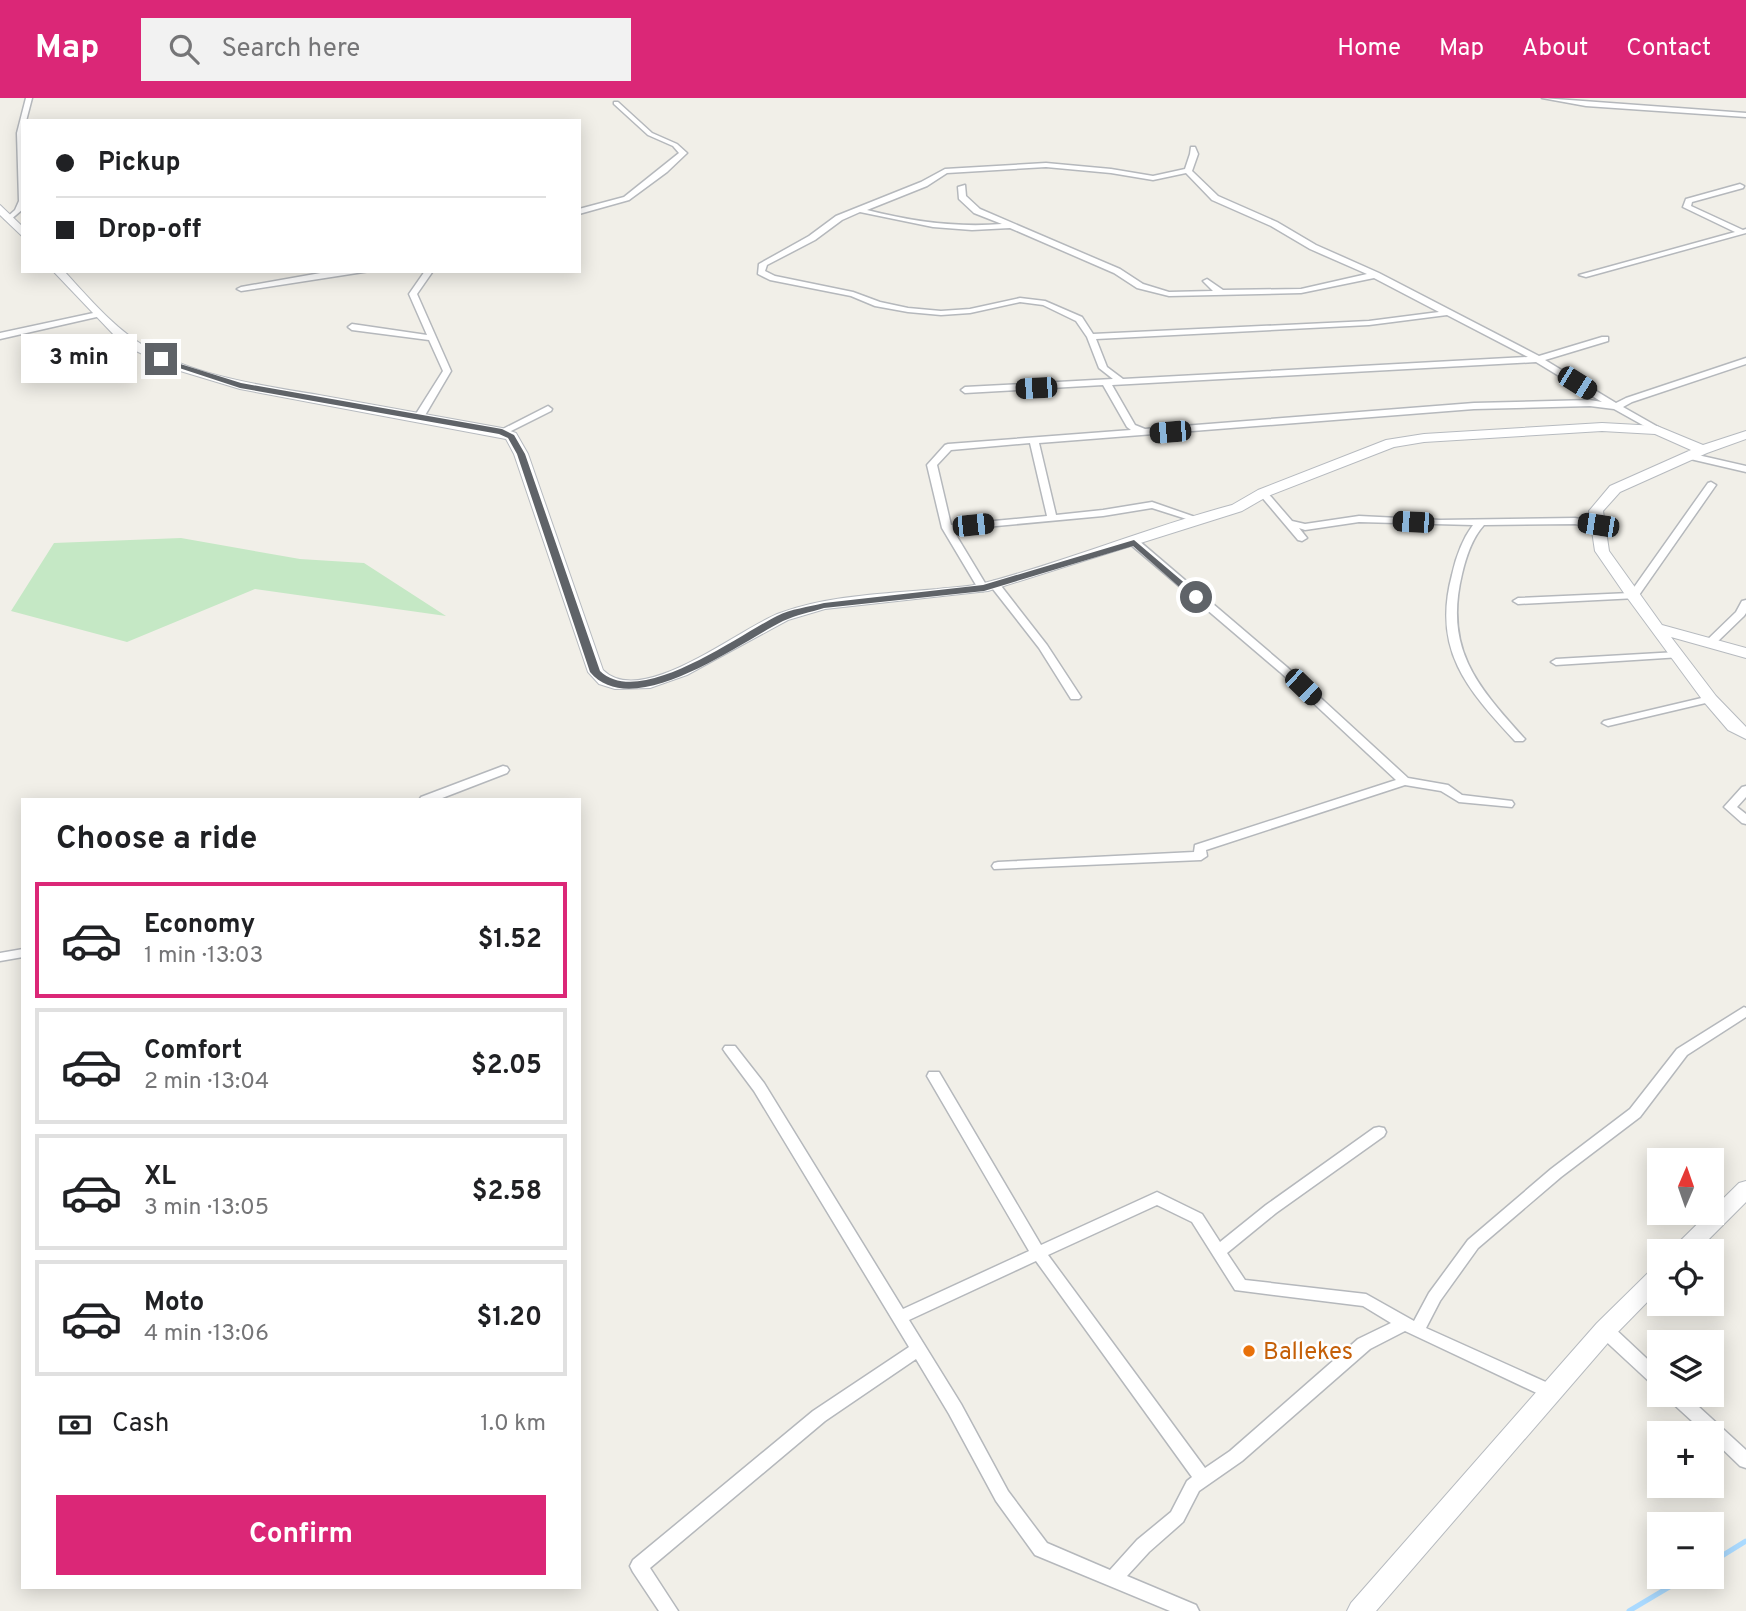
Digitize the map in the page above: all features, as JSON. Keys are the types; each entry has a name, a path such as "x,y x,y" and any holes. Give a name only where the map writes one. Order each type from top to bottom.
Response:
{"street":[{"path":"24,119 29,98"},
{"path":"1545,98 1746,115"},
{"path":"581,211 625,200 637,194 647,181 679,160 683,153 675,145 650,134 616,103"},
{"path":"21,129 21,156"},
{"path":"1188,171 1194,154 1193,148"},
{"path":"1122,382 1103,368 1091,337 1079,319 1045,303 1020,300 970,311 941,313 908,310 878,304 853,294 773,278 761,272 763,264 812,238 839,218 924,184 936,174 945,171 1046,164 1153,178 1188,171"},
{"path":"1188,171 1215,198 1274,224 1313,247 1376,275 1538,359 1695,453 1746,469"},
{"path":"1740,186 1689,201 1687,207 1745,232"},
{"path":"962,187 962,197 977,211 1117,271 1140,286 1170,294 1301,290 1376,275"},
{"path":"9,219 21,205"},
{"path":"0,208 21,231"},
{"path":"859,210 913,222 994,228 1009,226"},
{"path":"1583,275 1745,232"},
{"path":"60,273 98,314 129,341 161,359 203,375 240,385 502,432 511,436 521,454 596,672 605,681 621,686 644,685 681,672 783,617 824,606 989,586 1134,542 1196,519 1237,509 1263,493 1391,443 1424,438 1602,428 1657,430"},
{"path":"241,289 336,273"},
{"path":"419,417 447,371 414,294 428,273"},
{"path":"1207,281 1222,293"},
{"path":"1091,337 1369,323 1447,313"},
{"path":"0,336 98,314"},
{"path":"352,327 432,338"},
{"path":"965,390 1538,359 1605,339"},
{"path":"1075,697 1044,647 989,586 947,528 932,465 948,447 1474,406 1590,402 1616,407 1629,400 1746,361"},
{"path":"1107,384 1132,427 1147,433"},
{"path":"502,432 548,409"},
{"path":"1746,435 1695,453 1615,489 1596,511 1602,551 1710,699 1734,727 1746,734"},
{"path":"1034,441 1052,517"},
{"path":"1633,596 1710,485"},
{"path":"1263,493 1302,538"},
{"path":"947,528 1152,505 1196,519"},
{"path":"1289,523 1306,527 1359,519 1481,523 1574,521 1598,525"},
{"path":"1481,523 1470,534 1455,579 1451,600 1452,643 1477,693 1519,739"},
{"path":"1134,542 1284,670 1404,781"},
{"path":"1518,601 1633,596"},
{"path":"1710,643 1740,614 1746,603"},
{"path":"1657,628 1746,653"},
{"path":"1556,662 1677,654"},
{"path":"1608,723 1710,699"},
{"path":"430,798 503,769"},
{"path":"998,866 1202,856 1199,848 1404,781 1444,788 1459,798 1508,804"},
{"path":"1746,790 1730,807 1746,820"},
{"path":"0,957 21,953"},
{"path":"1114,1578 1143,1546 1177,1517 1193,1486 1236,1456 1364,1344 1411,1328 1474,1244 1556,1173 1635,1113 1682,1052 1744,1012"},
{"path":"730,1049 759,1087 900,1318 1002,1496 1041,1549 1190,1611"},
{"path":"934,1076 1038,1253 1203,1478"},
{"path":"1219,1251 1271,1209 1379,1132"},
{"path":"1696,1239 1744,1192"},
{"path":"900,1318 1157,1198 1197,1217 1240,1286 1366,1300 1411,1328 1551,1392"},
{"path":"1360,1611 1605,1330 1647,1288"},
{"path":"1605,1330 1647,1369"},
{"path":"668,1611 639,1566 819,1416 918,1349"},
{"path":"1688,1407 1746,1461"}],"green space":[{"path":"181,538 300,559 364,563 446,616 255,589 127,642 11,611 54,543"}],"waterway":[{"path":"1724,1555 1746,1541"},
{"path":"1629,1611 1666,1589"}],"place":[{"name":"Ballekes","path":"1249,1351"}],"route":[{"path":"161,359 240,385 502,432 511,436 521,454 596,672 605,681 621,686 644,685 681,672 783,617 803,611 824,606 984,588 1134,542 1196,597"}]}
